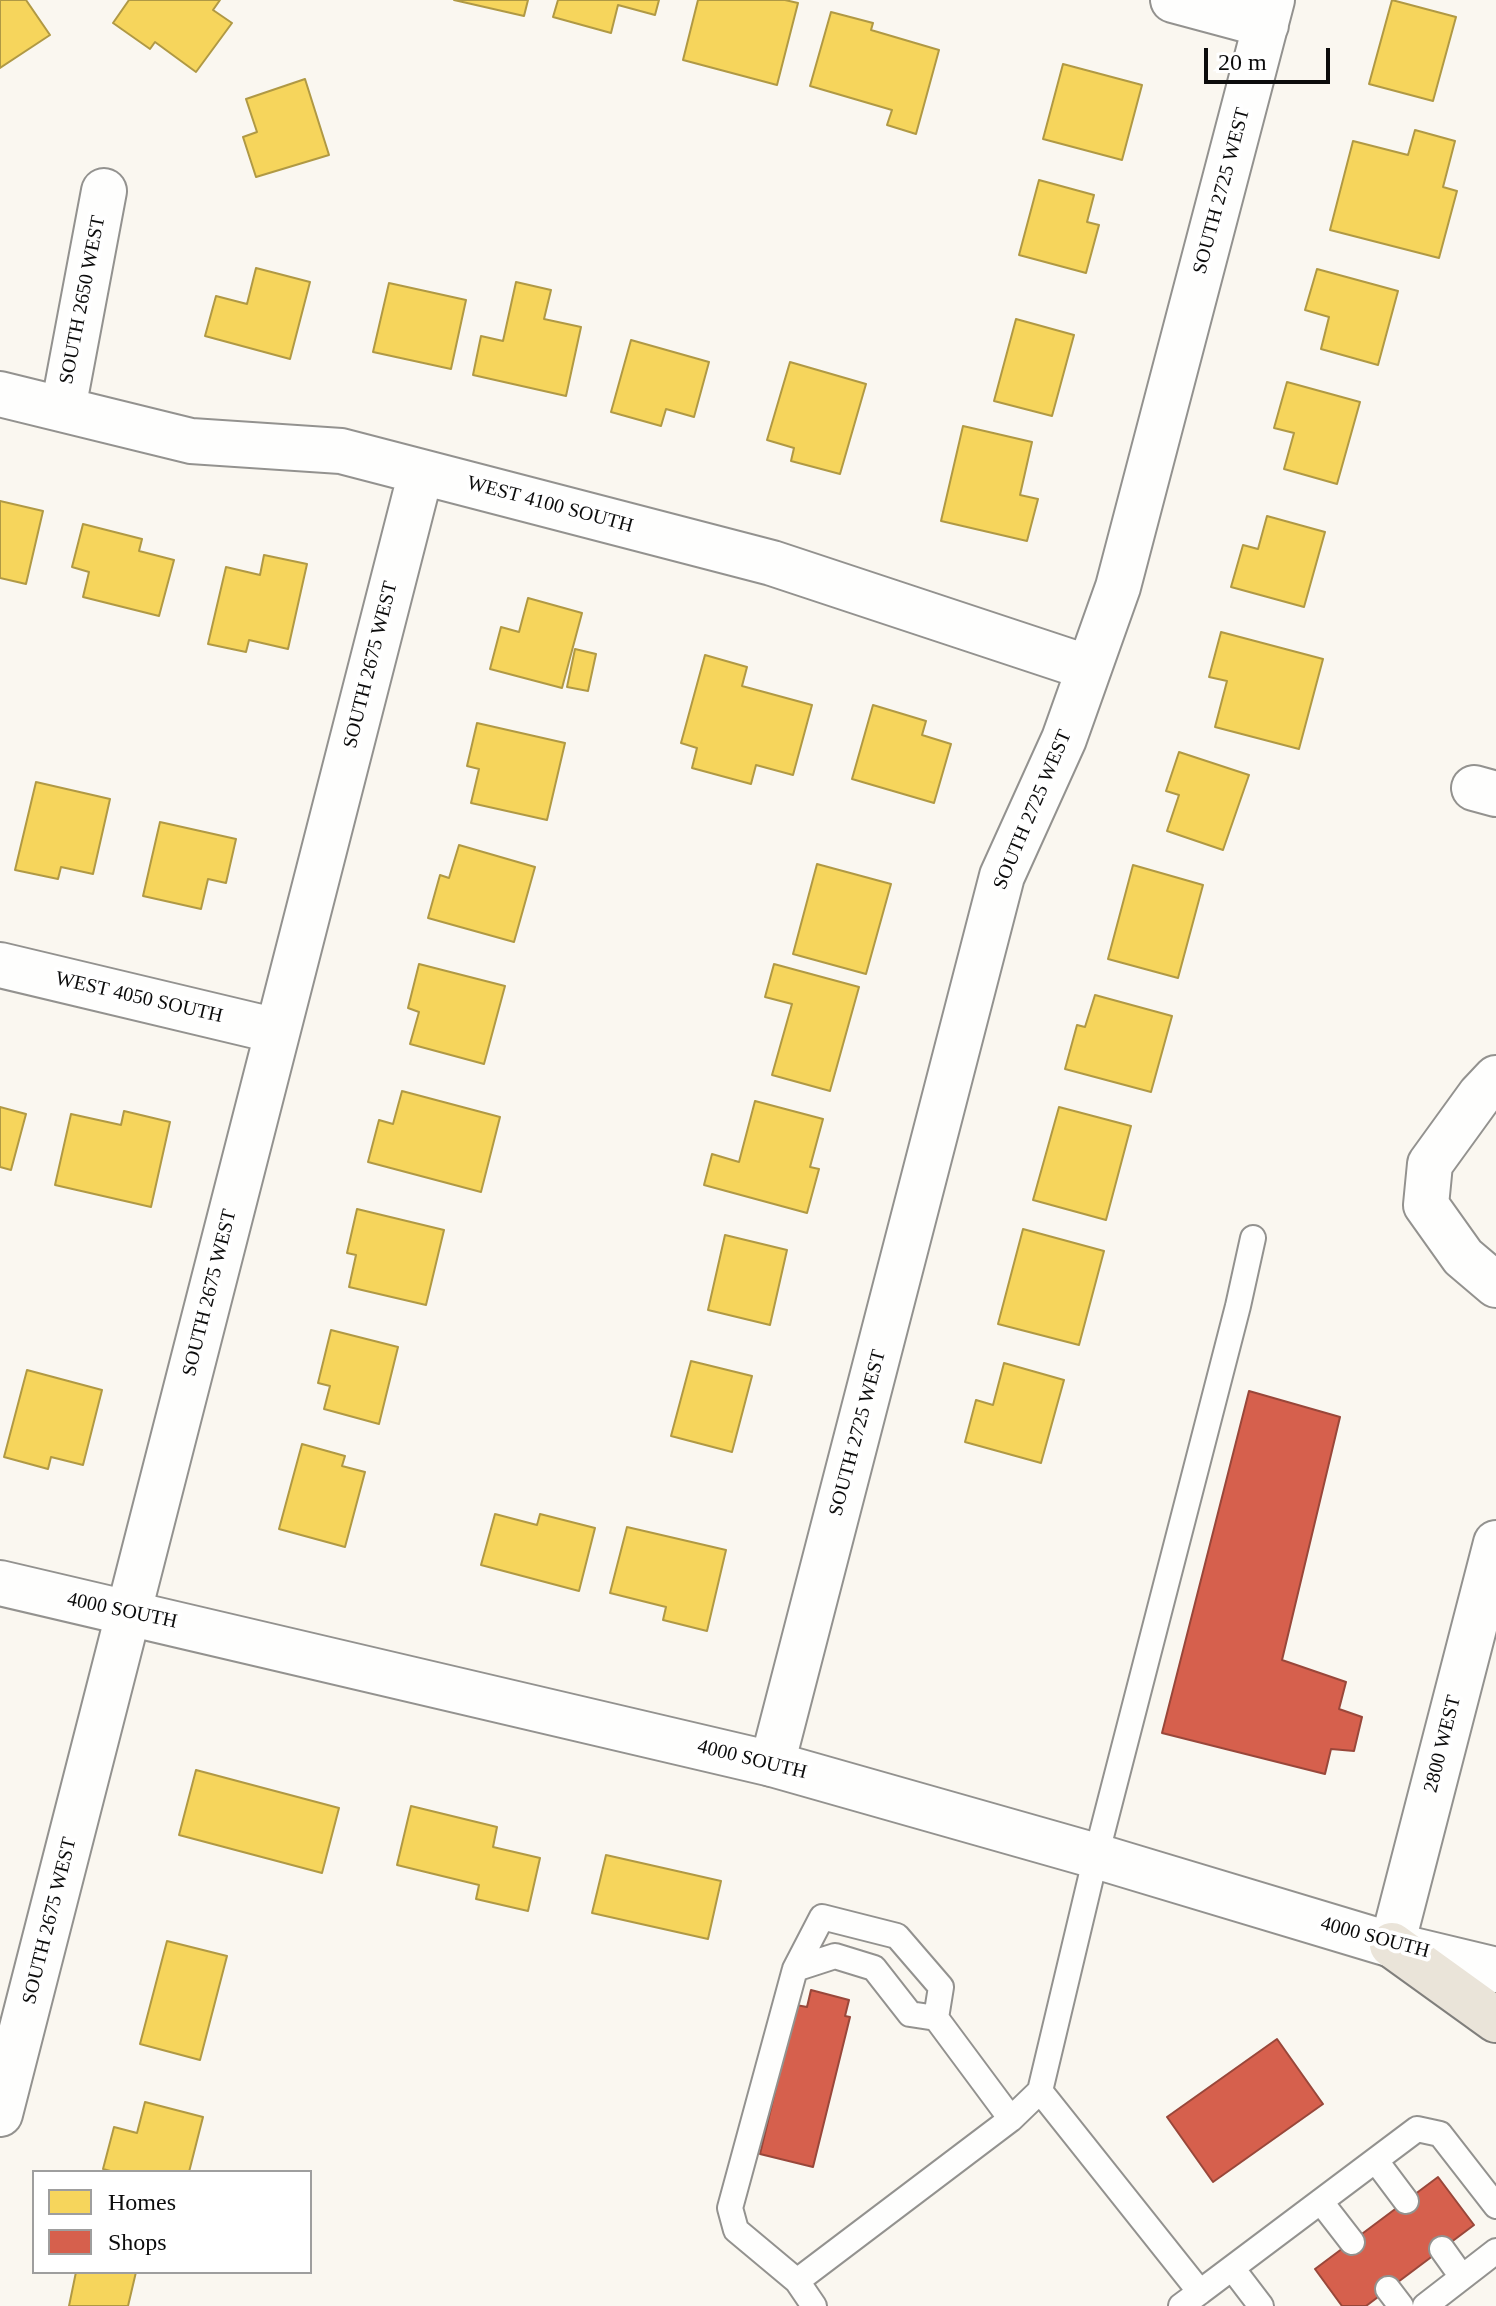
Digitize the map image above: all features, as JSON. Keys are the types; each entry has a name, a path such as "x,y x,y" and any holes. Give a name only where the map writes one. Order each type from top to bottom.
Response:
{"main road":[{"path":"1392,1945 1496,2020"}],"street":[{"path":"1173,0 1269,12"},
{"name":"SOUTH 2725 WEST","path":"772,1764 1002,876 1064,739 1118,587 1269,12"},
{"name":"SOUTH 2650 WEST","path":"63,409 104,191"},
{"name":"WEST 4100 SOUTH","path":"0,394 191,441 341,451 772,563 1089,668"},
{"name":"SOUTH 2675 WEST","path":"0,2114 421,472"},
{"name":"WEST 4050 SOUTH","path":"0,965 277,1031"},
{"path":"1496,1078 1430,1164 1426,1205 1463,1257 1496,1285"},
{"name":"2800 WEST","path":"1392,1945 1496,1543"},
{"name":"4000 SOUTH","path":"0,1583 772,1764 1096,1856 1392,1945 1496,1970"}],"lane":[{"path":"797,2281 1011,2119 1040,2091 1096,1856 1253,1238"},
{"path":"814,2306 797,2281 736,2230 730,2208 795,1969 822,1917 897,1936 941,1987 936,2018"},
{"path":"795,1969 835,1956 874,1968 910,2014 936,2018 1011,2119"},
{"path":"1040,2091 1191,2299 1417,2129 1440,2134 1496,2206"},
{"path":"1376,2161 1406,2201"},
{"path":"1321,2202 1352,2242"},
{"path":"1442,2249 1462,2277"},
{"path":"1425,2306 1496,2251"},
{"path":"1232,2268 1261,2306"}],"building: Homes":[{"path":"0,0 26,0 50,35 0,68"},
{"path":"129,0 220,0 213,10 232,23 196,72 155,42 150,49 113,23"},
{"path":"454,0 528,0 524,16"},
{"path":"558,0 659,0 655,15 618,5 611,33 553,17"},
{"path":"698,0 785,0 798,3 777,85 683,60"},
{"path":"1392,0 1456,17 1433,101 1369,84"},
{"path":"831,12 873,23 871,30 939,50 916,134 887,125 892,110 810,86"},
{"path":"1063,64 1142,85 1122,160 1043,139"},
{"path":"305,79 329,155 256,177 243,137 257,132 246,99"},
{"path":"1415,130 1455,141 1443,187 1457,191 1439,258 1330,230 1353,141 1408,155"},
{"path":"1039,180 1094,195 1087,222 1099,225 1086,273 1019,255"},
{"path":"256,268 310,282 290,359 205,336 216,296 247,304"},
{"path":"1317,269 1398,291 1378,365 1321,349 1329,317 1305,310"},
{"path":"516,282 551,290 544,319 581,327 566,396 473,375 481,336 503,341"},
{"path":"389,283 466,300 451,369 373,352"},
{"path":"1016,319 1074,335 1052,416 994,401"},
{"path":"631,340 709,362 694,417 666,409 661,426 611,412"},
{"path":"790,362 866,384 840,474 791,461 794,448 767,440"},
{"path":"1287,382 1360,402 1337,484 1284,469 1294,433 1274,428"},
{"path":"963,426 1032,442 1020,495 1038,499 1027,541 941,521"},
{"path":"0,501 43,511 26,584 0,578"},
{"path":"1267,516 1325,532 1304,607 1231,587 1243,545 1258,549"},
{"path":"83,524 142,539 139,551 174,560 159,616 83,597 89,572 72,567"},
{"path":"264,555 307,564 288,649 249,640 246,652 208,644 226,567 260,575"},
{"path":"528,598 582,613 562,688 490,669 501,627 519,632"},
{"path":"1221,632 1323,659 1299,749 1215,727 1227,681 1209,677"},
{"path":"575,649 596,654 588,691 567,687"},
{"path":"705,655 747,667 742,686 812,705 793,775 756,765 751,784 692,768 697,748 681,743"},
{"path":"873,705 926,721 922,735 951,744 934,803 852,779"},
{"path":"477,723 565,743 547,820 471,803 479,769 467,766"},
{"path":"1179,752 1249,775 1223,850 1167,831 1179,795 1166,791"},
{"path":"36,782 110,799 93,874 61,867 58,879 15,870"},
{"path":"160,822 236,839 226,883 208,879 201,909 143,896"},
{"path":"459,845 535,867 514,942 428,918 440,875 449,878"},
{"path":"817,864 891,884 866,974 793,954"},
{"path":"1133,865 1203,885 1178,978 1108,959"},
{"path":"419,964 505,986 484,1064 410,1044 419,1012 408,1008"},
{"path":"774,964 859,987 830,1091 772,1075 792,1004 765,997"},
{"path":"1095,995 1172,1016 1151,1092 1065,1069 1077,1025 1085,1027"},
{"path":"402,1091 500,1117 481,1192 368,1162 379,1120 393,1124"},
{"path":"755,1101 823,1119 810,1167 819,1169 807,1213 704,1185 712,1154 739,1162"},
{"path":"0,1107 26,1114 11,1170 0,1167"},
{"path":"1059,1107 1131,1126 1106,1220 1033,1200"},
{"path":"124,1111 170,1122 151,1207 55,1185 71,1114 121,1125"},
{"path":"357,1209 444,1230 426,1305 349,1287 356,1255 347,1253"},
{"path":"1023,1229 1104,1251 1079,1345 998,1324"},
{"path":"725,1235 787,1250 770,1325 708,1310"},
{"path":"331,1330 398,1347 379,1424 324,1409 330,1386 318,1383"},
{"path":"691,1361 752,1376 732,1452 671,1436"},
{"path":"1004,1363 1064,1380 1041,1463 965,1442 976,1400 993,1405"},
{"path":"27,1370 102,1390 83,1465 51,1457 48,1469 4,1457"},
{"path":"302,1444 345,1456 342,1466 365,1472 345,1547 279,1529"},
{"path":"495,1514 537,1525 540,1514 595,1528 579,1591 481,1565"},
{"path":"627,1527 726,1550 707,1631 663,1620 666,1607 610,1593"},
{"path":"196,1770 339,1808 322,1873 179,1835"},
{"path":"411,1806 497,1827 493,1847 540,1858 528,1911 476,1899 479,1885 397,1865"},
{"path":"606,1855 721,1881 708,1939 592,1913"},
{"path":"167,1941 227,1956 200,2060 140,2044"},
{"path":"145,2102 203,2117 190,2170 103,2169 114,2127 137,2133"},
{"path":"76,2274 136,2274 128,2306 69,2306"}],"building: Shops":[{"path":"1249,1391 1340,1417 1282,1660 1346,1682 1339,1709 1362,1717 1354,1751 1331,1749 1325,1774 1162,1733"},
{"path":"811,1990 849,2000 845,2016 850,2017 813,2167 760,2154 796,2005 807,2007"},
{"path":"1277,2039 1323,2104 1213,2182 1167,2117"},
{"path":"1438,2177 1474,2225 1366,2306 1342,2306 1315,2269"}]}
